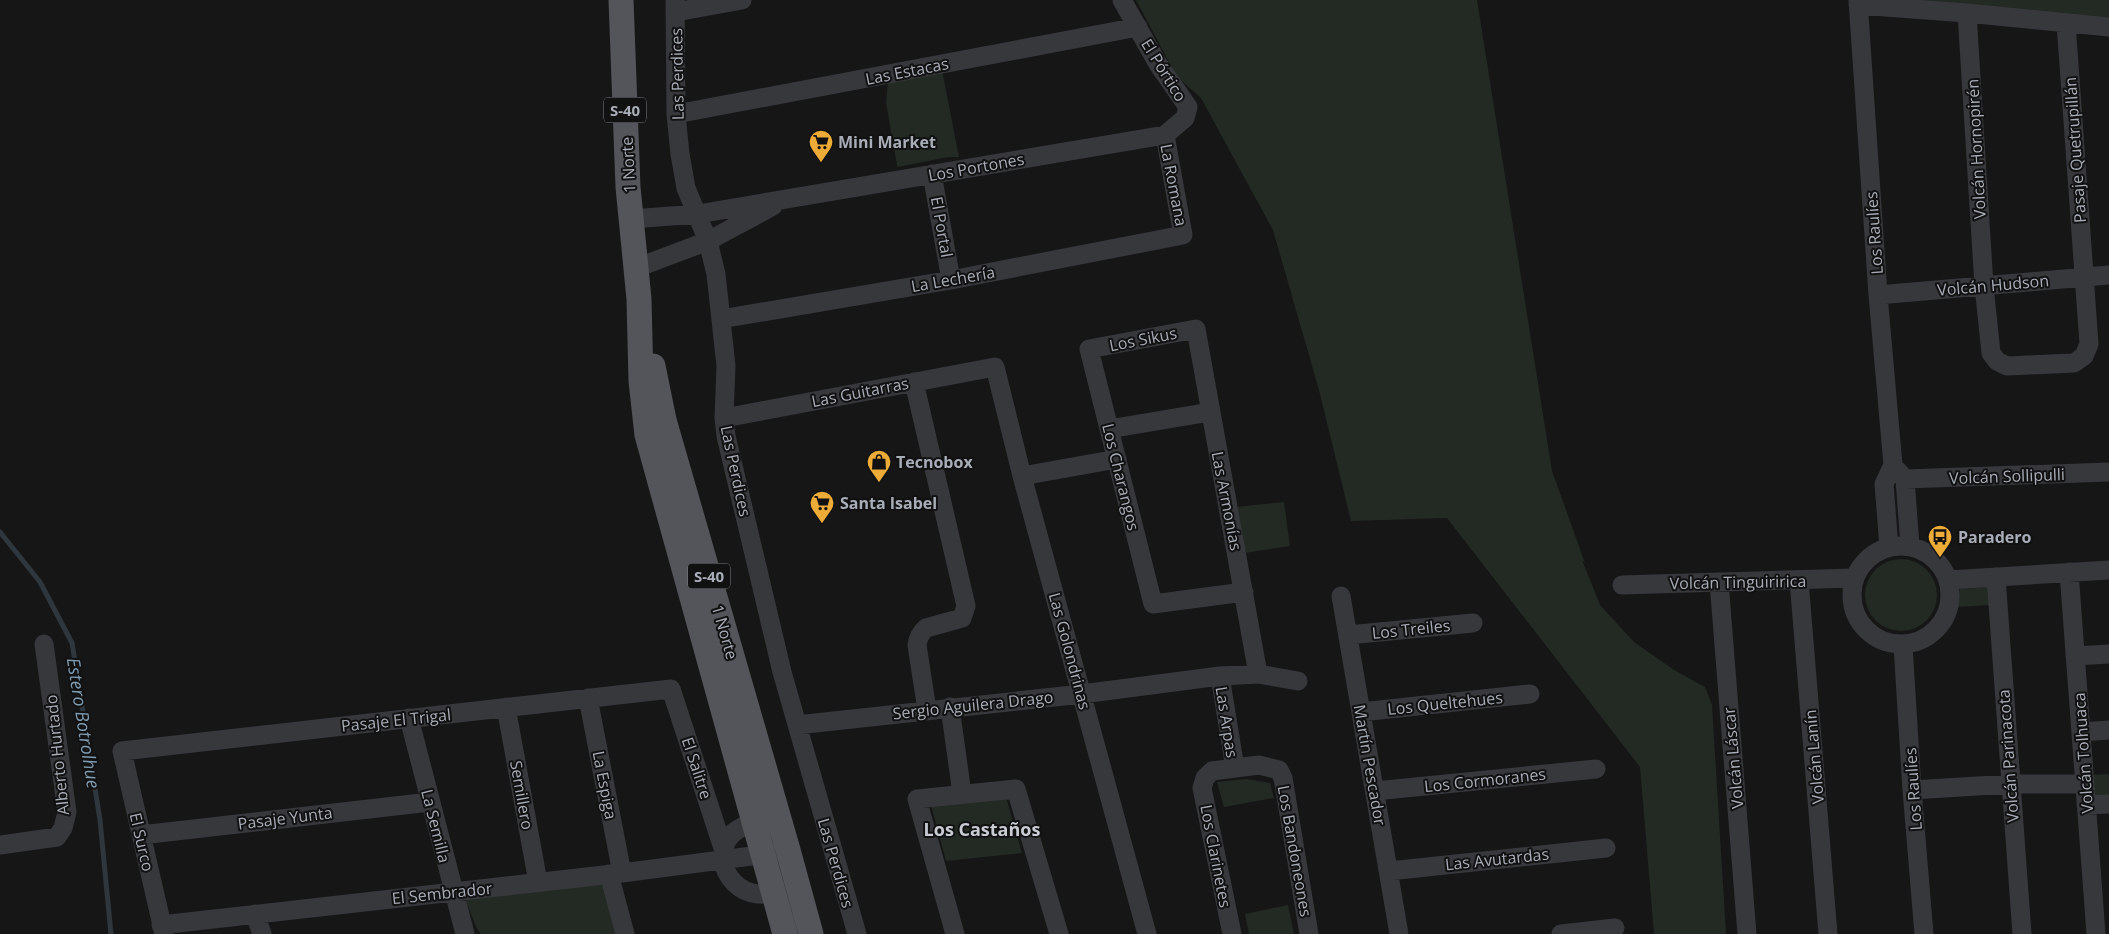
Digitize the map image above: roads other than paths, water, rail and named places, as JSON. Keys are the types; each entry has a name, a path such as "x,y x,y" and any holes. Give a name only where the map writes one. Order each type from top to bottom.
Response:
{"main road":[{"name":"1 Norte","path":"621,0 628,187 639,299 641,381 647,436 756,823 763,856 785,934"},
{"name":"1 Norte","path":"639,299 664,420 788,850 810,934"}],"street":[{"path":"676,6 742,0"},
{"name":"El Pórtico","path":"1122,0 1158,64 1188,107 1184,118 1165,135"},
{"path":"1858,2 2109,27"},
{"name":"Los Raulíes","path":"1858,2 1878,295 1899,472 1910,546"},
{"name":"Las Perdices","path":"676,6 676,114 680,154 686,188 708,241 716,274 726,366 724,418 726,436 782,672 857,934"},
{"name":"Volcán Hornopirén","path":"1967,13 1984,286 1991,352 1997,361 2007,366 2074,363 2084,356 2088,344 2083,277"},
{"name":"Pasaje Quetrupillán","path":"2066,24 2083,277"},
{"name":"Las Estacas","path":"676,114 1138,27"},
{"name":"Los Portones","path":"631,219 698,214 1165,135"},
{"name":"La Romana","path":"1165,135 1183,235"},
{"name":"El Portal","path":"932,174 951,280"},
{"name":"Los Portones","path":"636,268 708,241 788,198"},
{"name":"La Lechería","path":"722,319 951,280 1183,235"},
{"name":"Volcán Hudson","path":"1878,295 2109,276"},
{"name":"Los Sikus","path":"1089,350 1196,329"},
{"name":"Las Armonías","path":"1196,329 1258,674"},
{"name":"Los Charangos","path":"1089,350 1153,604 1244,592"},
{"name":"Las Guitarras","path":"724,418 995,367"},
{"name":"Las Golondrinas","path":"995,367 1022,476 1147,934"},
{"path":"914,382 966,606 962,618 926,628 921,632 917,645 927,710"},
{"path":"1109,429 1210,412"},
{"path":"1022,476 1117,459"},
{"name":"Los Raulíes","path":"1888,547 1884,484 1899,472"},
{"name":"Volcán Sollipulli","path":"1899,472 2109,472"},
{"path":"1910,546 1922,550 1935,559 1948,580 1950,588 1949,605 1938,627 1926,638 1903,645 1888,643 1875,637 1859,622 1852,601 1854,578 1868,558 1888,547 1910,546"},
{"path":"1948,580 2109,570"},
{"name":"Volcán Tolhuaca","path":"2069,572 2086,805 2101,881 2096,934"},
{"name":"Volcán Parinacota","path":"1996,577 2022,934"},
{"name":"Volcán Tinguiririca","path":"1622,584 1854,578"},
{"name":"Volcán Lanín","path":"1799,580 1828,934"},
{"name":"Volcán Láscar","path":"1719,582 1747,934"},
{"name":"Martín Pescador","path":"1341,596 1399,934"},
{"name":"Los Treiles","path":"1348,635 1473,623"},
{"name":"Alberto Hurtado","path":"0,846 57,837 66,820 67,812 44,644"},
{"name":"Los Raulíes","path":"1903,645 1912,790 1924,934"},
{"path":"2075,656 2109,654"},
{"name":"Sergio Aguilera Drago","path":"797,725 1082,694 1220,676 1258,674 1298,681"},
{"name":"Las Arpas","path":"1220,676 1235,768"},
{"name":"Pasaje El Trigal","path":"122,751 671,688"},
{"name":"El Salitre","path":"671,688 723,854"},
{"name":"Los Queltehues","path":"1361,712 1530,694"},
{"name":"La Espiga","path":"588,698 625,934"},
{"name":"Semillero","path":"506,707 538,882"},
{"path":"950,707 962,794"},
{"name":"La Semilla","path":"409,718 465,934"},
{"path":"2081,732 2109,730"},
{"name":"El Surco","path":"122,751 162,929"},
{"name":"Los Bandoneones","path":"1235,768 1259,765 1279,770 1283,778 1309,934"},
{"name":"Los Clarinetes","path":"1232,934 1202,788 1205,778 1212,771 1235,768"},
{"name":"Los Cormoranes","path":"1375,791 1596,769"},
{"path":"1912,790 2010,784 2085,784"},
{"path":"955,934 917,799 1016,790 1059,934"},
{"name":"Pasaje Yunta","path":"141,835 430,802"},
{"path":"2086,805 2109,804"},
{"path":"756,823 744,825 732,832 723,854 726,870 739,886 758,894 774,893"},
{"name":"Las Avutardas","path":"1388,871 1606,848"},
{"name":"El Sembrador","path":"162,929 255,914 615,873 723,854 763,856 788,850"},
{"path":"255,914 262,934"},
{"path":"1562,934 1615,928"}],"waterway":[{"name":"Estero Botrolhue","path":"0,532 40,582 72,643 100,820 111,934"}],"place":[{"name":"Mini Market","path":"821,163"},
{"name":"Tecnobox","path":"879,483"},
{"name":"Santa Isabel","path":"822,524"},
{"name":"Paradero","path":"1940,558"}],"district":[{"name":"Los Castaños","path":"982,829"}]}
